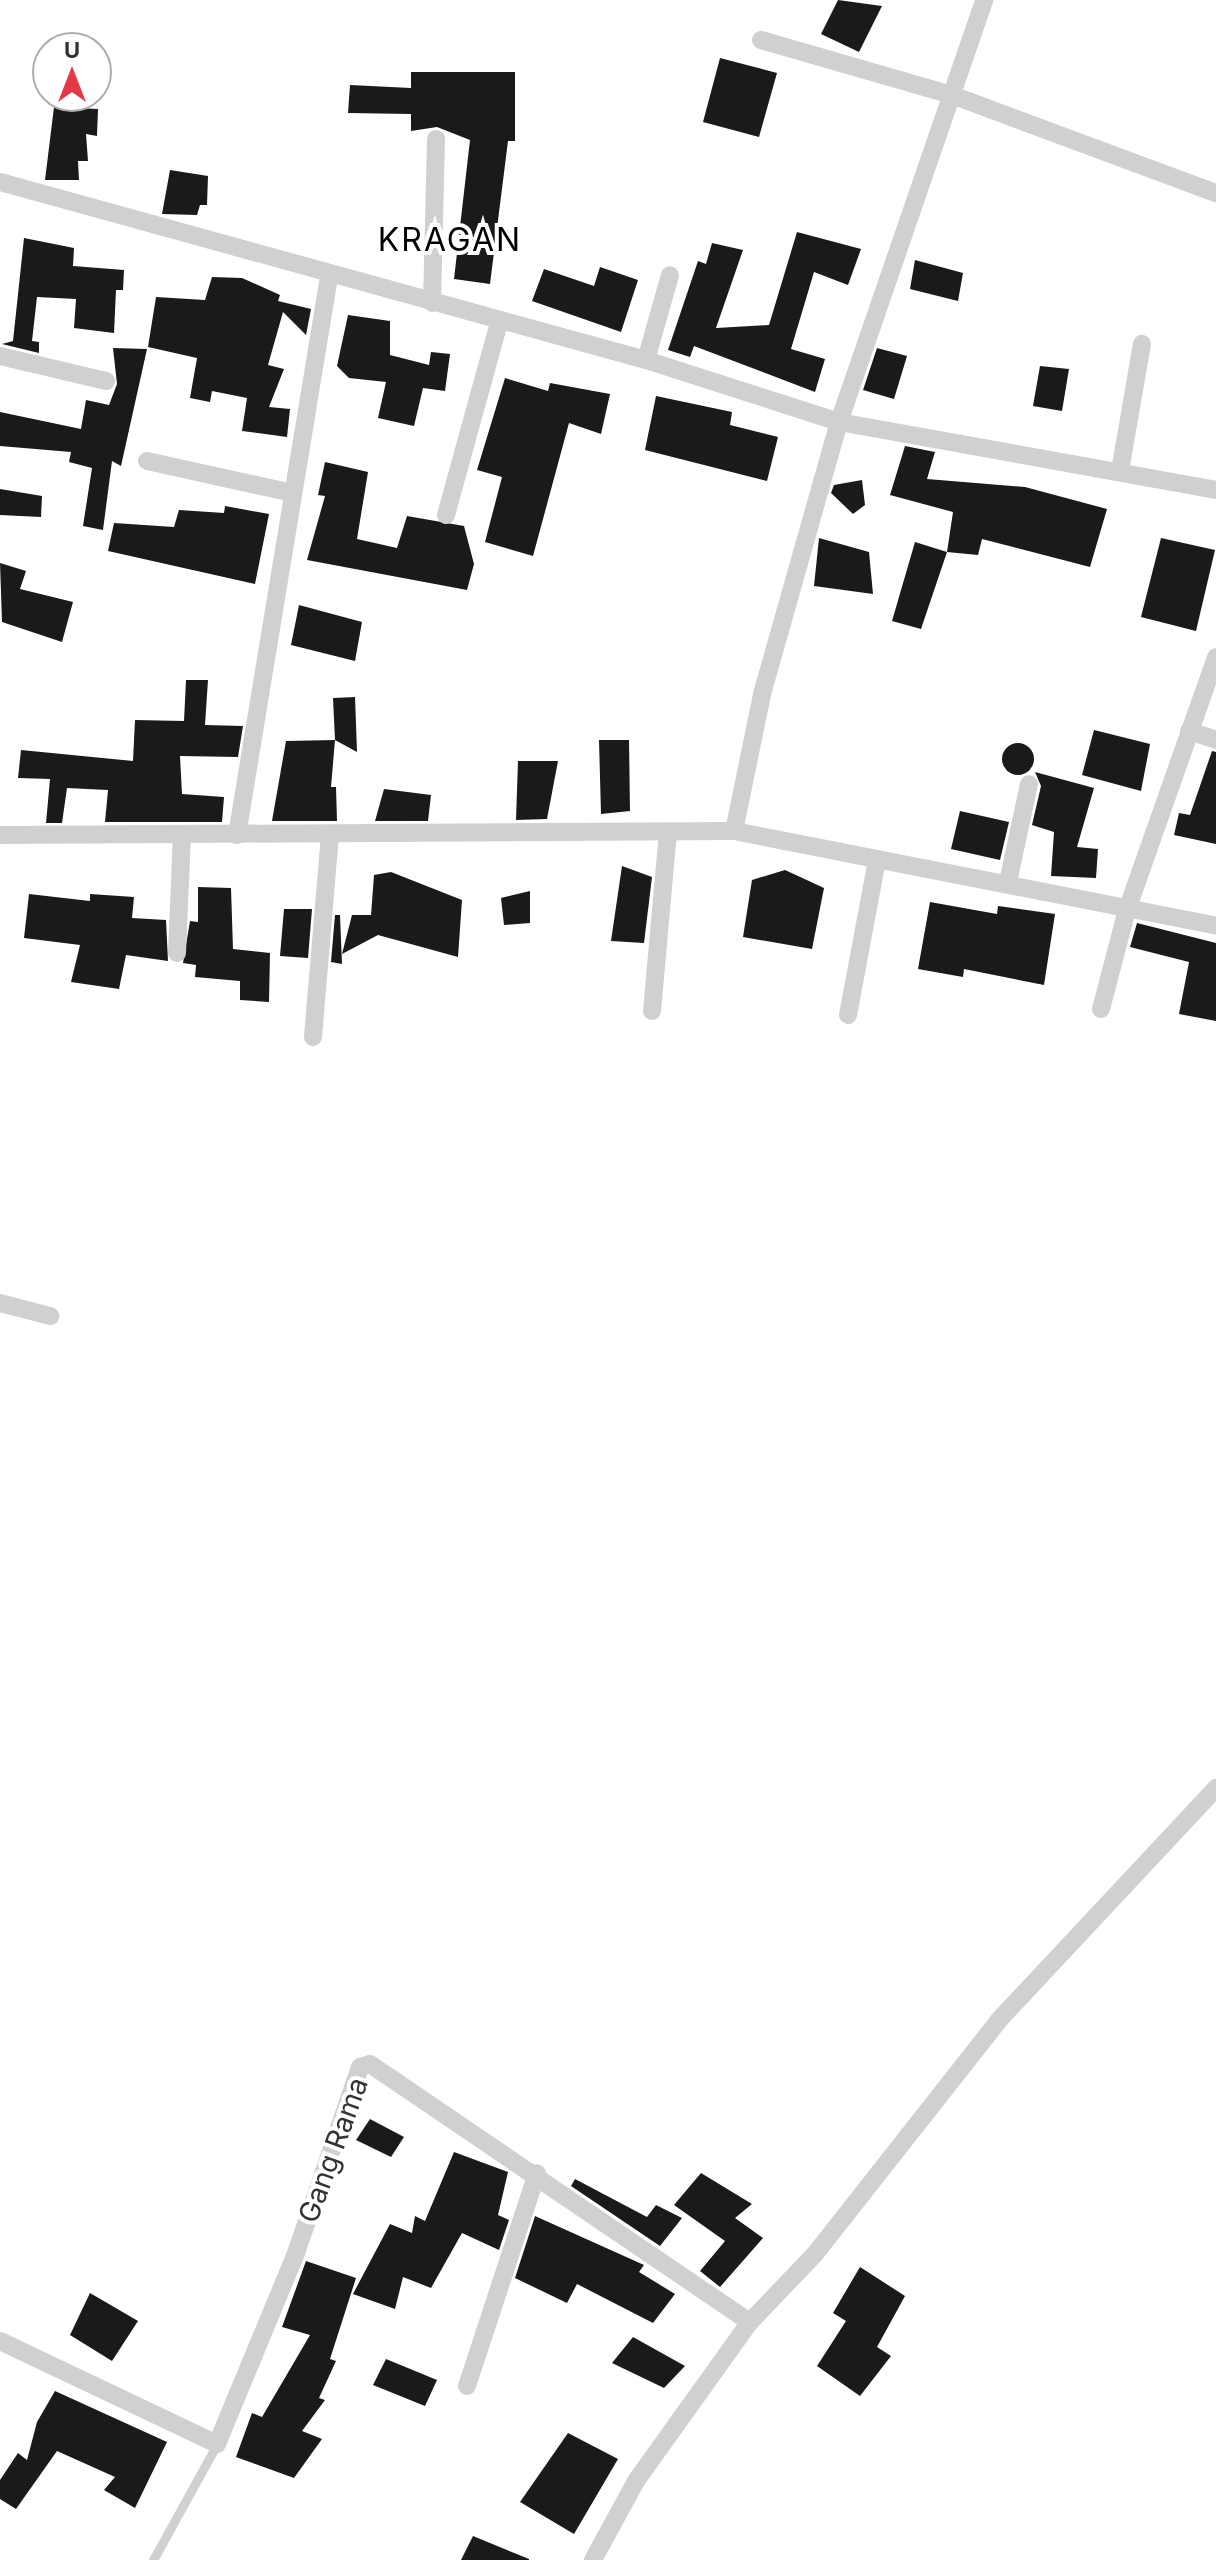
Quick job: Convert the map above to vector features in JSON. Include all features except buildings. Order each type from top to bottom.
[{"type":"street","points":[[734,831],[762,694],[839,422],[984,0]]},
{"type":"street","points":[[761,40],[952,95],[1216,193]]},
{"type":"street","points":[[432,303],[436,139]]},
{"type":"street","points":[[0,182],[329,277],[646,360],[839,422],[1216,490]]},
{"type":"street","points":[[646,360],[670,275]]},
{"type":"street","points":[[237,835],[329,277]]},
{"type":"street","points":[[446,515],[499,322]]},
{"type":"street","points":[[1120,471],[1142,344]]},
{"type":"street","points":[[0,356],[106,381]]},
{"type":"street","points":[[147,461],[292,493]]},
{"type":"street","points":[[1101,1009],[1127,910],[1216,657]]},
{"type":"street","points":[[1189,731],[1216,740]]},
{"type":"street","points":[[1008,882],[1029,784]]},
{"type":"street","points":[[0,835],[734,831],[1008,882],[1127,910],[1216,926]]},
{"type":"street","points":[[652,1011],[668,832]]},
{"type":"street","points":[[313,1037],[330,834]]},
{"type":"street","points":[[177,953],[182,835]]},
{"type":"street","points":[[848,1015],[877,860]]},
{"type":"street","points":[[0,1303],[50,1316]]},
{"type":"street","points":[[593,2560],[636,2481],[750,2322],[815,2254],[999,2020],[1216,1788]]},
{"type":"street","name":"Gang Rama","points":[[217,2444],[296,2253],[360,2067],[380,2069],[537,2173],[750,2322]]},
{"type":"street","points":[[467,2386],[537,2173]]},
{"type":"street","points":[[0,2341],[217,2444]]},
{"type":"lane","points":[[153,2560],[217,2444]]},
{"type":"district","name":"KRAGAN","points":[[450,240]]}]
